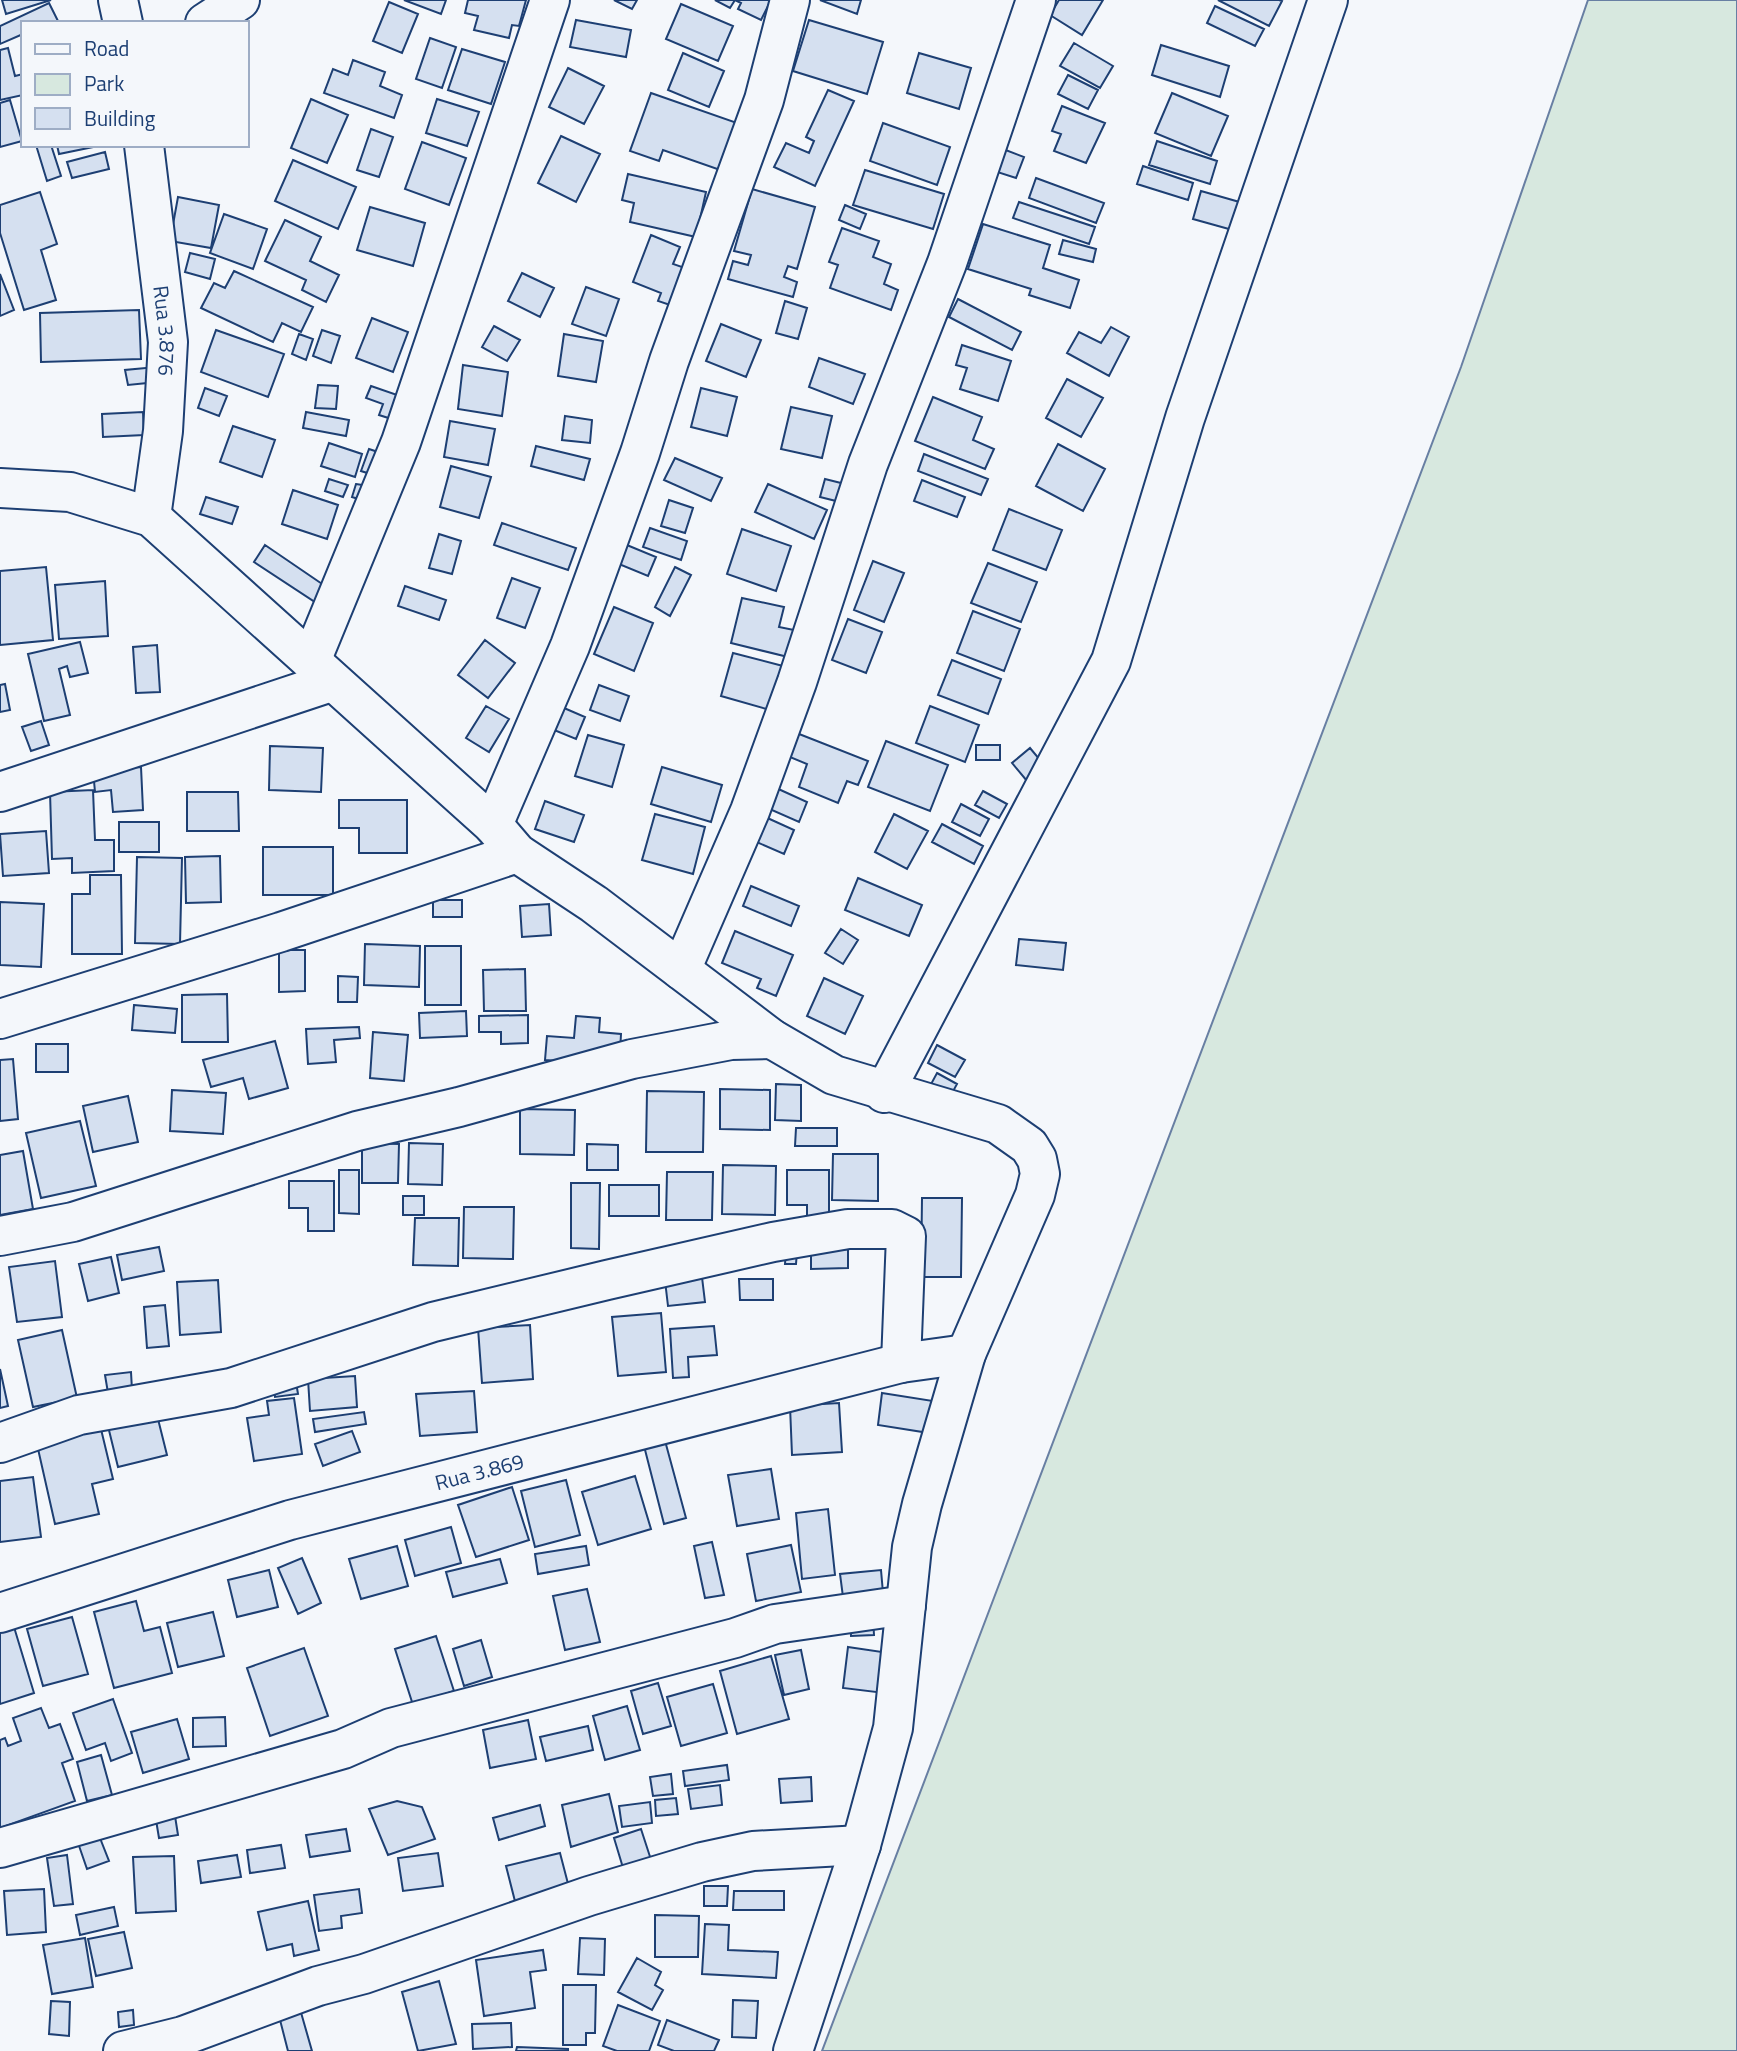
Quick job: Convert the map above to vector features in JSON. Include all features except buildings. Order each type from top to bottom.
[{"type":"street","points":[[118,0],[123,21]]},
{"type":"street","points":[[208,21],[240,0]]},
{"type":"street","points":[[321,671],[550,0]]},
{"type":"street","points":[[505,839],[570,646],[640,453],[669,361],[764,100],[790,0]]},
{"type":"street","points":[[681,970],[750,811],[797,682],[868,464],[947,263],[1036,0]]},
{"type":"street","points":[[884,1093],[1111,661],[1185,418],[1328,0]]},
{"type":"street","name":"Rua 3.876","points":[[144,147],[168,342],[163,431],[151,517]]},
{"type":"street","points":[[0,488],[70,492],[151,517],[505,839],[772,1039],[834,1075],[884,1093],[998,1124],[1029,1146],[1037,1159],[1041,1174],[1035,1195],[966,1354],[922,1504],[912,1547],[892,1728],[862,1845],[793,2051]]},
{"type":"street","points":[[0,792],[321,671]]},
{"type":"street","points":[[0,1019],[505,839]]},
{"type":"street","points":[[0,1236],[73,1223],[358,1131],[459,1107],[632,1059],[718,1042],[772,1039]]},
{"type":"street","points":[[0,1443],[79,1415],[231,1388],[433,1322],[760,1245],[848,1229],[892,1229],[906,1236],[901,1363]]},
{"type":"street","name":"Rua 3.869","points":[[0,1613],[290,1520],[901,1363],[966,1354]]},
{"type":"street","points":[[0,1848],[343,1749],[391,1728],[735,1638],[775,1624],[906,1605]]},
{"type":"street","points":[[123,2051],[183,2036],[318,1986],[364,1974],[578,1900],[702,1862],[753,1851],[862,1845]]},
{"type":"green space","points":[[1588,0],[1737,0],[1737,2051],[822,2051],[1461,367]]}]
